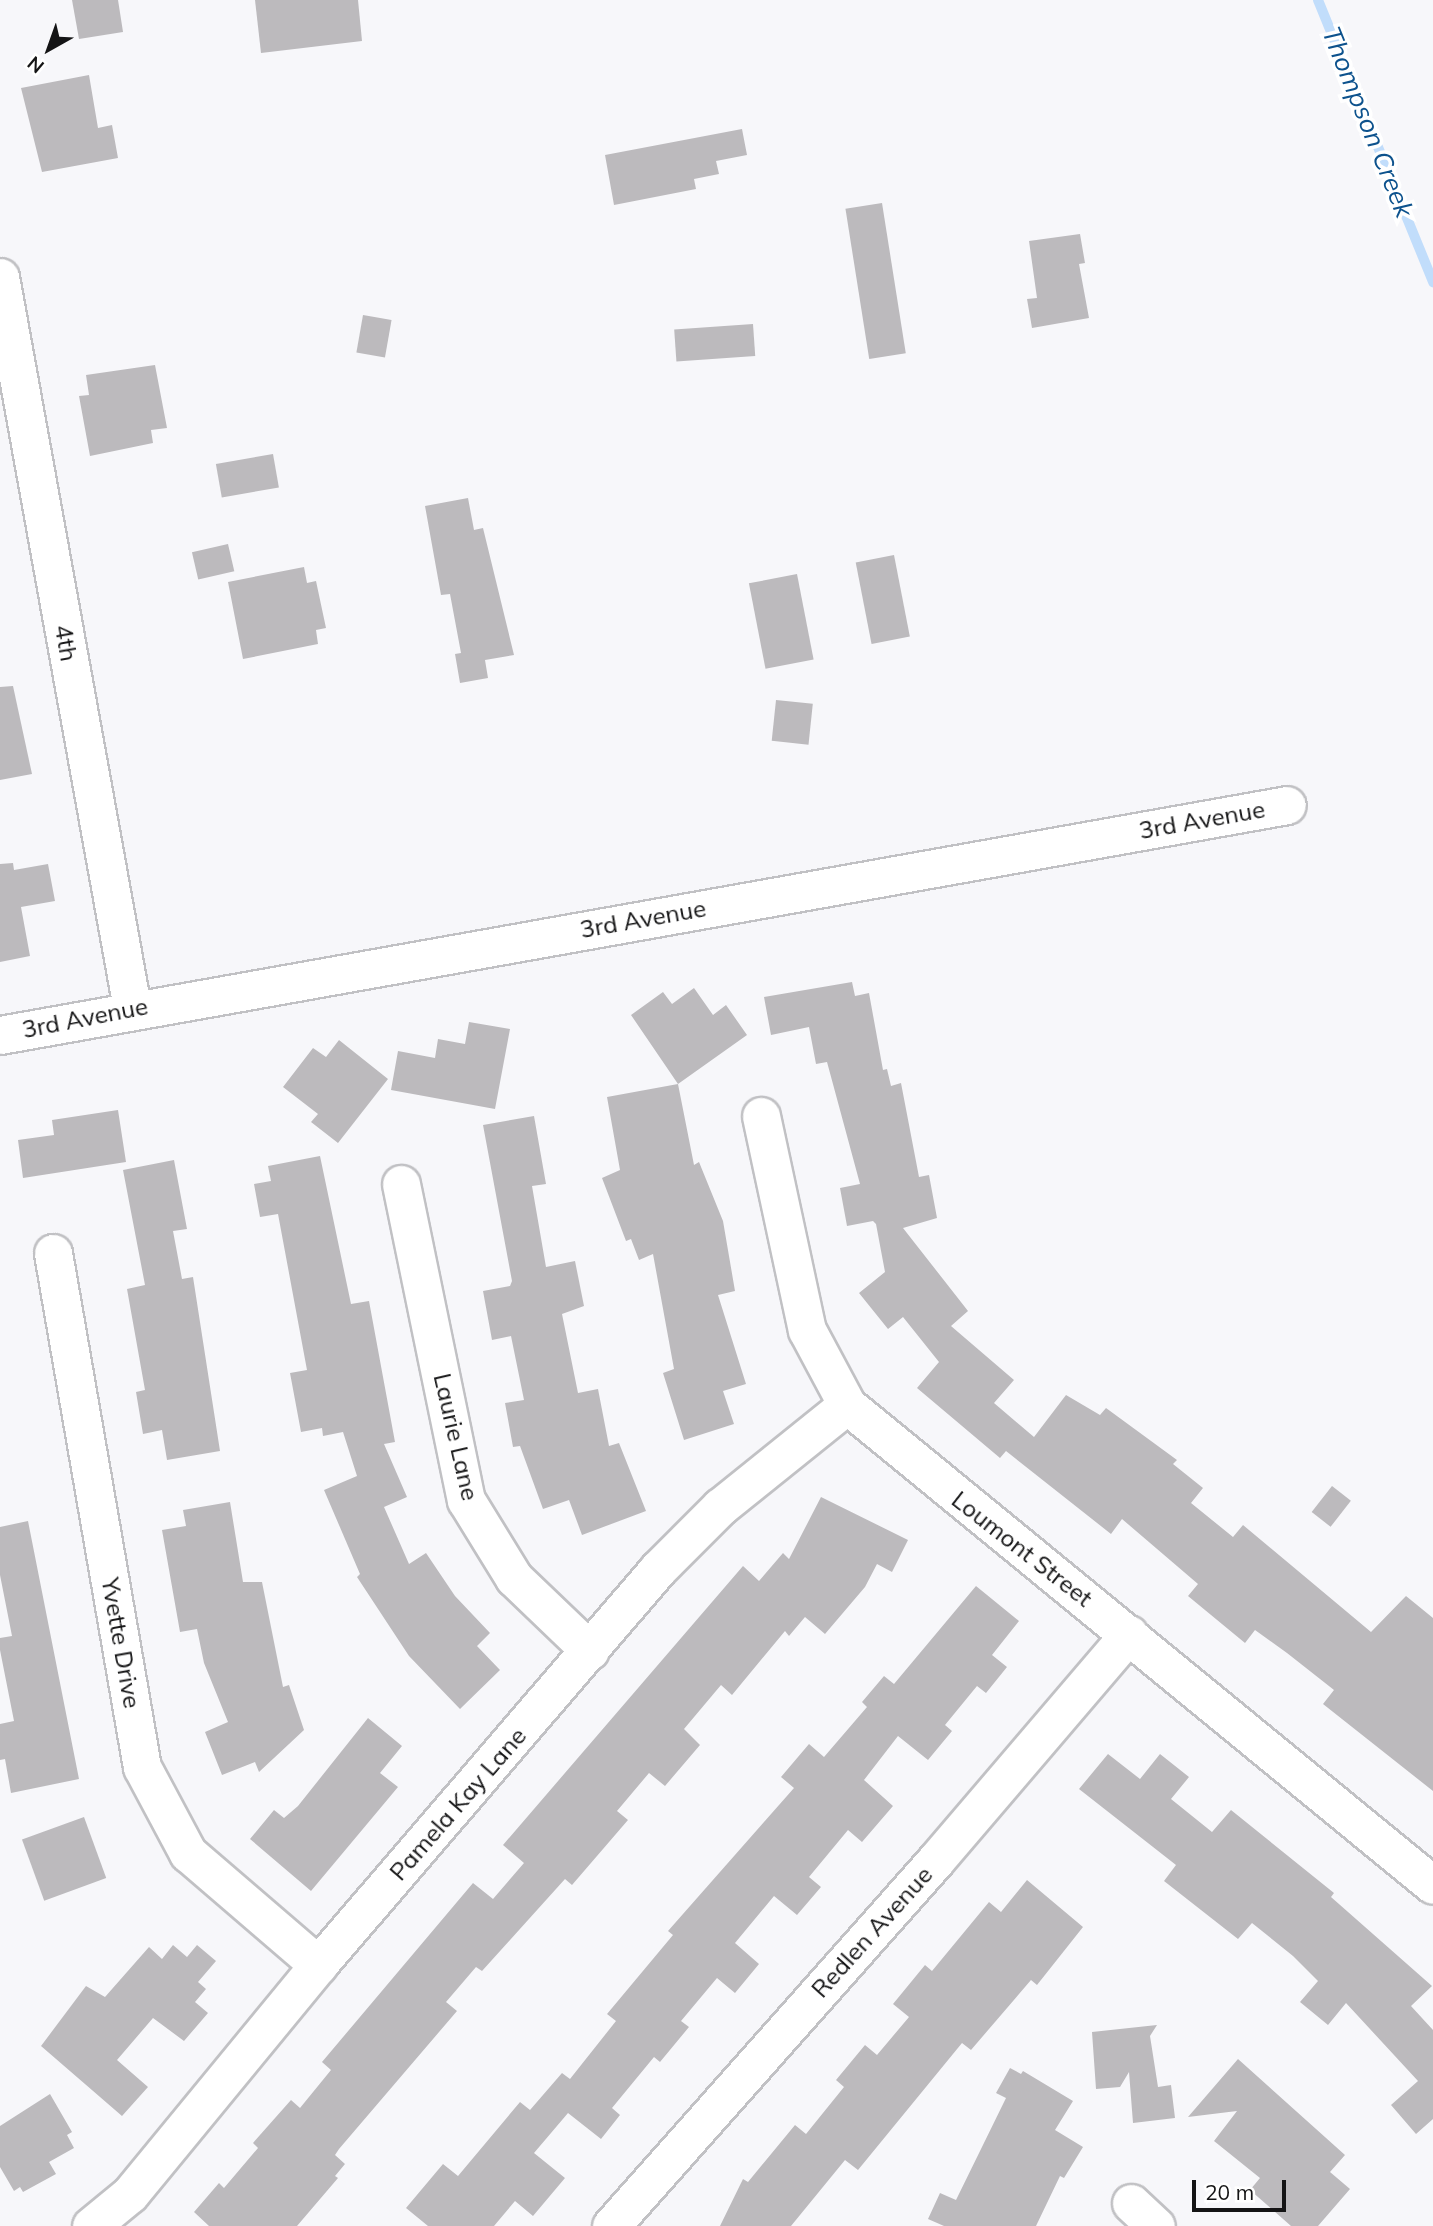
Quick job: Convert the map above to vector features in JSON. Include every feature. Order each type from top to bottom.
[{"type":"street","name":"4th","points":[[0,277],[132,1009]]},
{"type":"street","name":"3rd Avenue","points":[[0,1035],[132,1009],[1287,805]]},
{"type":"street","name":"Loumont Street","points":[[761,1116],[807,1331],[848,1405],[968,1508],[1129,1634],[1433,1885]]},
{"type":"street","name":"Laurie Lane","points":[[401,1184],[466,1500],[514,1578],[590,1651]]},
{"type":"street","name":"Yvette Drive","points":[[53,1253],[142,1767],[188,1853],[318,1965]]},
{"type":"street","name":"Pamela Kay Lane","points":[[91,2226],[130,2194],[318,1965],[659,1569],[720,1507],[848,1405]]},
{"type":"street","name":"Redlen Avenue","points":[[611,2226],[936,1860],[1129,1634]]},
{"type":"building","points":[[72,0],[118,0],[123,32],[79,39]]},
{"type":"building","points":[[255,0],[358,0],[362,41],[261,53]]},
{"type":"building","points":[[89,75],[98,128],[112,125],[118,158],[42,172],[21,88]]},
{"type":"building","points":[[742,129],[747,155],[716,161],[719,174],[694,179],[696,189],[614,205],[605,155]]},
{"type":"building","points":[[882,203],[906,353],[869,359],[845,209]]},
{"type":"building","points":[[1080,234],[1085,263],[1079,264],[1089,318],[1032,328],[1027,299],[1037,298],[1029,241]]},
{"type":"building","points":[[363,315],[392,320],[385,357],[356,352]]},
{"type":"building","points":[[753,324],[755,356],[676,361],[674,330]]},
{"type":"building","points":[[155,365],[167,428],[151,430],[153,443],[90,456],[79,396],[89,395],[86,375]]},
{"type":"building","points":[[273,454],[279,487],[222,498],[216,464]]},
{"type":"building","points":[[468,498],[474,530],[483,528],[514,655],[485,660],[488,678],[460,683],[455,654],[461,653],[450,594],[441,595],[425,506]]},
{"type":"building","points":[[228,544],[234,571],[198,580],[192,552]]},
{"type":"building","points":[[894,555],[910,636],[872,644],[856,562]]},
{"type":"building","points":[[304,567],[307,583],[316,581],[326,628],[316,630],[318,644],[243,659],[228,582]]},
{"type":"building","points":[[797,574],[814,659],[766,669],[749,583]]},
{"type":"building","points":[[13,686],[32,774],[0,780],[0,687]]},
{"type":"building","points":[[776,700],[813,704],[809,745],[772,741]]},
{"type":"building","points":[[13,863],[14,870],[48,864],[55,901],[21,907],[30,956],[0,962],[0,864]]},
{"type":"building","points":[[852,982],[855,996],[869,993],[883,1070],[887,1069],[891,1086],[901,1083],[919,1177],[929,1175],[937,1218],[903,1228],[968,1311],[951,1326],[1014,1380],[994,1403],[1034,1437],[1066,1395],[1100,1415],[1106,1408],[1177,1460],[1173,1464],[1203,1488],[1191,1503],[1233,1537],[1243,1525],[1371,1632],[1406,1596],[1433,1618],[1433,1791],[1323,1704],[1334,1690],[1255,1630],[1245,1643],[1188,1596],[1198,1584],[1122,1519],[1111,1534],[1006,1451],[1000,1458],[917,1388],[939,1362],[903,1317],[888,1329],[859,1293],[885,1272],[876,1224],[873,1221],[847,1226],[840,1188],[860,1184],[827,1062],[816,1064],[809,1027],[771,1035],[764,997]]},
{"type":"building","points":[[694,988],[713,1015],[726,1005],[747,1035],[678,1084],[631,1015],[663,992],[672,1004]]},
{"type":"building","points":[[469,1022],[510,1029],[495,1109],[391,1090],[398,1051],[435,1058],[438,1039],[465,1044]]},
{"type":"building","points":[[339,1040],[388,1079],[338,1143],[311,1122],[318,1114],[283,1087],[313,1048],[326,1057]]},
{"type":"building","points":[[678,1084],[694,1165],[699,1162],[723,1221],[735,1291],[718,1295],[746,1384],[723,1391],[734,1424],[684,1440],[663,1373],[674,1369],[653,1254],[639,1260],[631,1239],[626,1241],[602,1178],[620,1170],[607,1097]]},
{"type":"building","points":[[118,1110],[126,1162],[23,1178],[18,1140],[54,1135],[52,1120]]},
{"type":"building","points":[[534,1116],[546,1184],[532,1186],[546,1267],[575,1261],[584,1306],[562,1314],[578,1393],[598,1389],[609,1446],[619,1443],[646,1511],[582,1535],[569,1500],[543,1509],[520,1446],[513,1447],[505,1403],[524,1400],[511,1336],[492,1340],[483,1291],[510,1286],[512,1281],[483,1125]]},
{"type":"building","points":[[320,1156],[351,1304],[369,1301],[395,1442],[384,1444],[407,1497],[384,1507],[409,1564],[426,1553],[455,1596],[490,1633],[477,1646],[500,1670],[460,1709],[409,1656],[357,1577],[360,1574],[324,1490],[357,1476],[343,1432],[323,1436],[322,1428],[301,1432],[290,1373],[307,1370],[278,1214],[260,1217],[254,1184],[271,1181],[268,1166]]},
{"type":"building","points":[[174,1160],[187,1229],[173,1231],[182,1279],[193,1277],[220,1451],[167,1460],[162,1430],[143,1434],[136,1392],[145,1390],[127,1289],[145,1285],[123,1170]]},
{"type":"building","points":[[1332,1486],[1351,1501],[1331,1527],[1312,1512]]},
{"type":"building","points":[[821,1497],[908,1540],[892,1572],[877,1564],[865,1587],[825,1634],[805,1617],[789,1636],[785,1631],[732,1695],[721,1685],[684,1729],[700,1745],[665,1786],[649,1773],[617,1811],[628,1820],[572,1885],[565,1879],[482,1971],[476,1967],[446,2002],[457,2011],[339,2149],[335,2155],[345,2164],[335,2176],[338,2178],[297,2226],[209,2226],[194,2212],[219,2183],[224,2188],[258,2148],[253,2143],[291,2100],[300,2108],[331,2070],[322,2062],[473,1883],[493,1899],[524,1863],[503,1845],[743,1566],[759,1581],[783,1553],[789,1559]]},
{"type":"building","points":[[230,1502],[243,1582],[262,1582],[283,1687],[289,1685],[304,1730],[259,1772],[255,1762],[222,1775],[205,1732],[228,1722],[204,1663],[197,1629],[180,1632],[162,1530],[186,1526],[183,1510]]},
{"type":"building","points":[[28,1521],[79,1779],[11,1793],[5,1759],[0,1760],[0,1724],[14,1721],[0,1650],[0,1638],[12,1636],[0,1575],[0,1527]]},
{"type":"building","points":[[976,1586],[1019,1621],[992,1655],[1007,1667],[986,1693],[977,1686],[945,1725],[952,1731],[928,1760],[898,1736],[864,1780],[893,1806],[862,1842],[848,1830],[809,1877],[821,1887],[797,1915],[774,1896],[735,1943],[759,1964],[735,1993],[717,1978],[681,2021],[689,2027],[660,2062],[654,2057],[612,2108],[620,2115],[601,2139],[568,2113],[534,2153],[565,2178],[533,2216],[515,2201],[494,2226],[428,2226],[406,2208],[443,2164],[458,2176],[520,2102],[530,2110],[562,2073],[570,2079],[616,2021],[607,2014],[673,1935],[668,1931],[794,1788],[781,1777],[809,1744],[824,1757],[867,1707],[862,1702],[884,1676],[894,1684]]},
{"type":"building","points":[[368,1718],[402,1746],[380,1773],[398,1787],[311,1891],[250,1839],[274,1810],[284,1818],[298,1806]]},
{"type":"building","points":[[1108,1754],[1140,1779],[1160,1754],[1189,1777],[1171,1799],[1212,1832],[1231,1810],[1334,1893],[1331,1897],[1432,1986],[1411,2006],[1433,2030],[1433,2119],[1416,2134],[1391,2105],[1418,2081],[1346,2003],[1328,2025],[1300,2002],[1318,1981],[1293,1956],[1252,1923],[1238,1939],[1164,1881],[1176,1865],[1079,1789]]},
{"type":"building","points":[[84,1817],[106,1878],[44,1901],[22,1840]]},
{"type":"building","points":[[1027,1880],[1083,1927],[1037,1985],[1031,1980],[971,2050],[962,2043],[858,2170],[845,2160],[791,2226],[720,2226],[743,2179],[748,2182],[795,2125],[806,2134],[844,2087],[836,2080],[865,2045],[877,2055],[909,2017],[893,2004],[925,1965],[932,1971],[989,1902],[1001,1912]]},
{"type":"building","points":[[173,1945],[187,1957],[197,1945],[216,1961],[198,1982],[206,1989],[195,2002],[208,2013],[184,2041],[153,2018],[117,2060],[148,2087],[122,2116],[41,2046],[86,1986],[105,1997],[149,1947],[162,1959]]},
{"type":"building","points":[[1157,2025],[1150,2036],[1158,2087],[1171,2085],[1175,2118],[1133,2123],[1129,2072],[1120,2087],[1096,2089],[1092,2032]]},
{"type":"building","points":[[1238,2059],[1345,2155],[1330,2172],[1350,2189],[1318,2226],[1291,2226],[1250,2190],[1260,2178],[1214,2141],[1237,2111],[1188,2117]]},
{"type":"building","points":[[1010,2068],[1021,2074],[1023,2071],[1073,2101],[1055,2130],[1083,2147],[1064,2178],[1060,2176],[1036,2226],[944,2226],[928,2219],[940,2193],[956,2200],[1006,2098],[996,2093]]},
{"type":"building","points":[[50,2094],[72,2132],[67,2135],[74,2148],[49,2162],[56,2174],[23,2192],[20,2187],[14,2191],[0,2167],[0,2126]]},
{"type":"waterway","name":"Thompson Creek","points":[[1318,0],[1433,282]]}]
